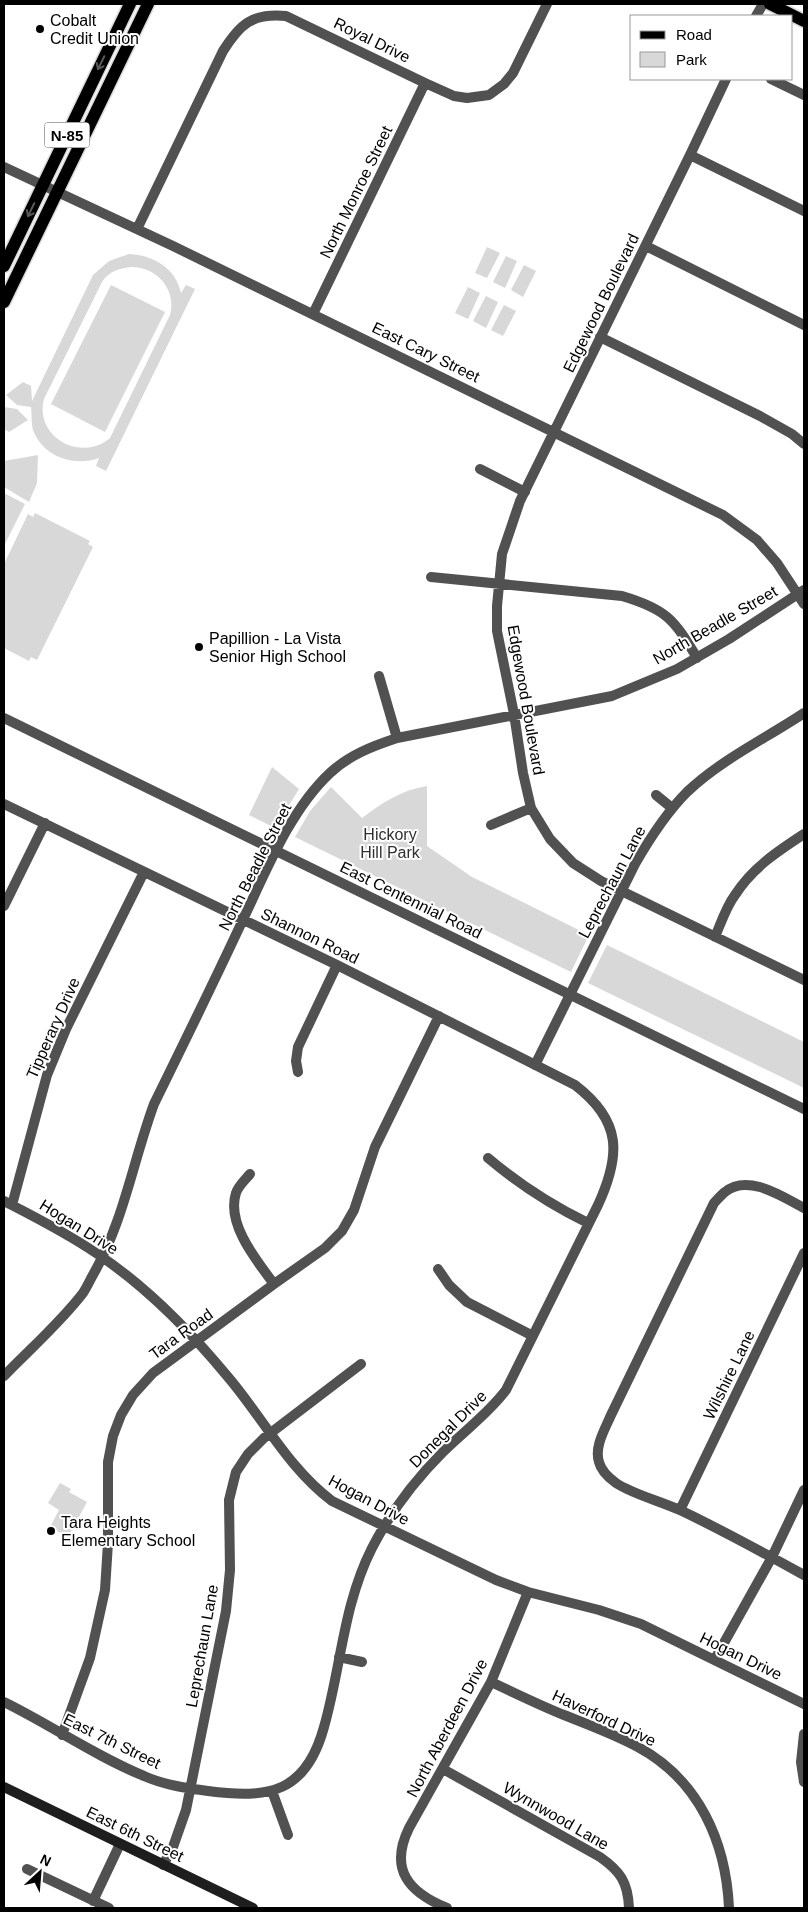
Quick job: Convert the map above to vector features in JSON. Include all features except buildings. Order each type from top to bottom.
[{"type":"main road","name":"N-85","points":[[4,266],[130,4]]},
{"type":"main road","name":"N-85","points":[[4,302],[148,4]]},
{"type":"main road","points":[[770,4],[792,15]]},
{"type":"main road","name":"East 6th Street","points":[[4,1786],[253,1908]]},
{"type":"street","name":"Royal Drive","points":[[137,229],[223,51],[233,35],[247,22],[259,16],[286,16],[424,83],[454,96],[466,98],[489,95],[498,89],[513,73],[546,4]]},
{"type":"street","points":[[757,15],[763,4]]},
{"type":"street","name":"Edgewood Boulevard","points":[[726,80],[525,492],[502,554],[498,584],[497,631],[531,808],[550,839],[573,863],[622,891],[804,980]]},
{"type":"street","points":[[773,80],[804,95]]},
{"type":"street","name":"North Monroe Street","points":[[313,314],[424,83]]},
{"type":"street","points":[[690,155],[804,211]]},
{"type":"street","name":"East Cary Street","points":[[4,167],[313,314],[723,515],[757,540],[801,592],[804,604]]},
{"type":"street","points":[[646,246],[804,324]]},
{"type":"street","points":[[600,337],[760,416],[792,434],[804,444]]},
{"type":"street","points":[[480,469],[525,492]]},
{"type":"street","points":[[431,577],[622,596],[642,602],[666,614],[681,632],[697,658]]},
{"type":"street","name":"North Beadle Street","points":[[4,1376],[55,1324],[83,1292],[103,1258],[123,1210],[144,1132],[154,1104],[277,852],[309,796],[329,773],[372,746],[397,738],[612,696],[677,669],[697,658],[801,592]]},
{"type":"street","points":[[379,676],[397,738]]},
{"type":"street","name":"Leprechaun Lane","points":[[536,1065],[622,891],[653,834],[672,808],[706,775],[740,751],[804,713]]},
{"type":"street","name":"East Centennial Road","points":[[4,718],[804,1109]]},
{"type":"street","points":[[656,795],[672,808]]},
{"type":"street","name":"Shannon Road","points":[[4,804],[337,965],[575,1085]]},
{"type":"street","points":[[492,825],[531,808]]},
{"type":"street","points":[[4,906],[45,823]]},
{"type":"street","points":[[715,937],[734,895],[750,875],[770,856],[804,834]]},
{"type":"street","name":"Tipperary Drive","points":[[8,1203],[47,1075],[66,1029],[144,872]]},
{"type":"street","points":[[298,1072],[296,1061],[298,1047],[337,965]]},
{"type":"street","name":"Tara Road","points":[[62,1735],[90,1658],[105,1590],[108,1543],[108,1462],[116,1427],[133,1395],[147,1378],[325,1248],[342,1231],[354,1210],[374,1147],[439,1016]]},
{"type":"street","name":"Donegal Drive","points":[[272,1791],[288,1784],[301,1774],[316,1750],[324,1728],[346,1620],[359,1578],[371,1549],[396,1507],[425,1471],[444,1451],[495,1405],[506,1390],[608,1183],[614,1161],[614,1144],[610,1129],[601,1111],[589,1096],[575,1085]]},
{"type":"street","points":[[488,1158],[516,1182],[554,1206],[588,1223]]},
{"type":"street","points":[[250,1174],[236,1194],[237,1222],[248,1248],[274,1284]]},
{"type":"street","points":[[804,1208],[755,1186],[741,1184],[726,1190],[714,1203],[602,1436],[597,1451],[601,1467],[607,1476],[617,1483],[680,1510],[804,1575]]},
{"type":"street","name":"Hogan Drive","points":[[8,1203],[44,1221],[103,1258],[150,1296],[196,1341],[230,1378],[297,1470],[316,1489],[332,1501],[469,1568],[528,1592],[600,1610],[641,1624],[804,1704]]},
{"type":"street","name":"Wilshire Lane","points":[[680,1510],[804,1253]]},
{"type":"street","points":[[438,1269],[449,1285],[467,1302],[533,1336]]},
{"type":"street","name":"Leprechaun Lane","points":[[164,1865],[179,1833],[191,1788],[226,1610],[230,1570],[230,1493],[236,1472],[252,1449],[361,1364]]},
{"type":"street","points":[[715,1659],[772,1557],[804,1490]]},
{"type":"street","name":"North Aberdeen Drive","points":[[446,1908],[426,1898],[407,1880],[400,1854],[404,1840],[491,1682],[528,1592]]},
{"type":"street","points":[[339,1657],[362,1662]]},
{"type":"street","name":"Haverford Drive","points":[[491,1682],[639,1747],[666,1766],[698,1803],[718,1842],[726,1868],[729,1908]]},
{"type":"street","name":"East 7th Street","points":[[4,1702],[27,1713],[62,1735],[143,1776],[191,1788],[243,1794],[272,1791]]},
{"type":"street","points":[[804,1734],[801,1762],[804,1782]]},
{"type":"street","name":"Wynnwood Lane","points":[[443,1770],[576,1843],[614,1867],[625,1883],[630,1908]]},
{"type":"street","points":[[272,1791],[288,1835]]},
{"type":"street","points":[[93,1901],[120,1844]]},
{"type":"street","points":[[28,1869],[109,1908]]},
{"type":"green space","points":[[487,247],[500,253],[487,278],[475,273]]},
{"type":"green space","points":[[129,254],[147,257],[162,264],[169,270],[174,276],[181,293],[186,285],[195,289],[106,471],[96,466],[99,458],[80,461],[60,458],[44,447],[33,430],[31,407],[17,405],[6,395],[23,382],[31,386],[32,401],[93,275],[109,261]],"holes":[[[141,268],[157,276],[168,289],[171,297],[170,315],[110,438],[98,445],[86,448],[74,447],[62,442],[53,435],[46,425],[43,413],[44,399],[102,282],[108,275],[119,269]]]},
{"type":"green space","points":[[506,256],[517,261],[505,288],[493,282]]},
{"type":"green space","points":[[524,265],[536,271],[523,297],[511,290]]},
{"type":"green space","points":[[111,285],[165,312],[105,432],[51,404]]},
{"type":"green space","points":[[468,287],[480,293],[468,319],[455,313]]},
{"type":"green space","points":[[486,296],[498,302],[486,328],[473,321]]},
{"type":"green space","points":[[504,305],[516,311],[503,336],[491,330]]},
{"type":"green space","points":[[4,407],[17,409],[28,420],[9,432],[4,429]]},
{"type":"green space","points":[[38,455],[37,483],[29,502],[4,487],[4,461]]},
{"type":"green space","points":[[4,493],[25,504],[4,546]]},
{"type":"green space","points":[[35,513],[90,541],[88,544],[93,547],[37,660],[31,657],[29,661],[4,648],[4,564],[28,514],[33,517]]},
{"type":"green space","points":[[272,767],[299,789],[275,828],[249,815]]},
{"type":"green space","name":"Hickory Hill Park","points":[[427,786],[427,846],[472,877],[589,935],[571,972],[295,837],[310,811],[331,787],[362,818],[392,798]]},
{"type":"green space","points":[[607,945],[804,1042],[804,1088],[588,983]]},
{"type":"green space","points":[[60,1483],[71,1489],[69,1492],[87,1502],[68,1537],[50,1527],[59,1510],[48,1503]]},
{"type":"place","name":"Cobalt Credit Union","points":[[40,29]]},
{"type":"place","name":"Papillion - La Vista Senior High School","points":[[199,647]]},
{"type":"place","name":"Tara Heights Elementary School","points":[[51,1531]]}]
